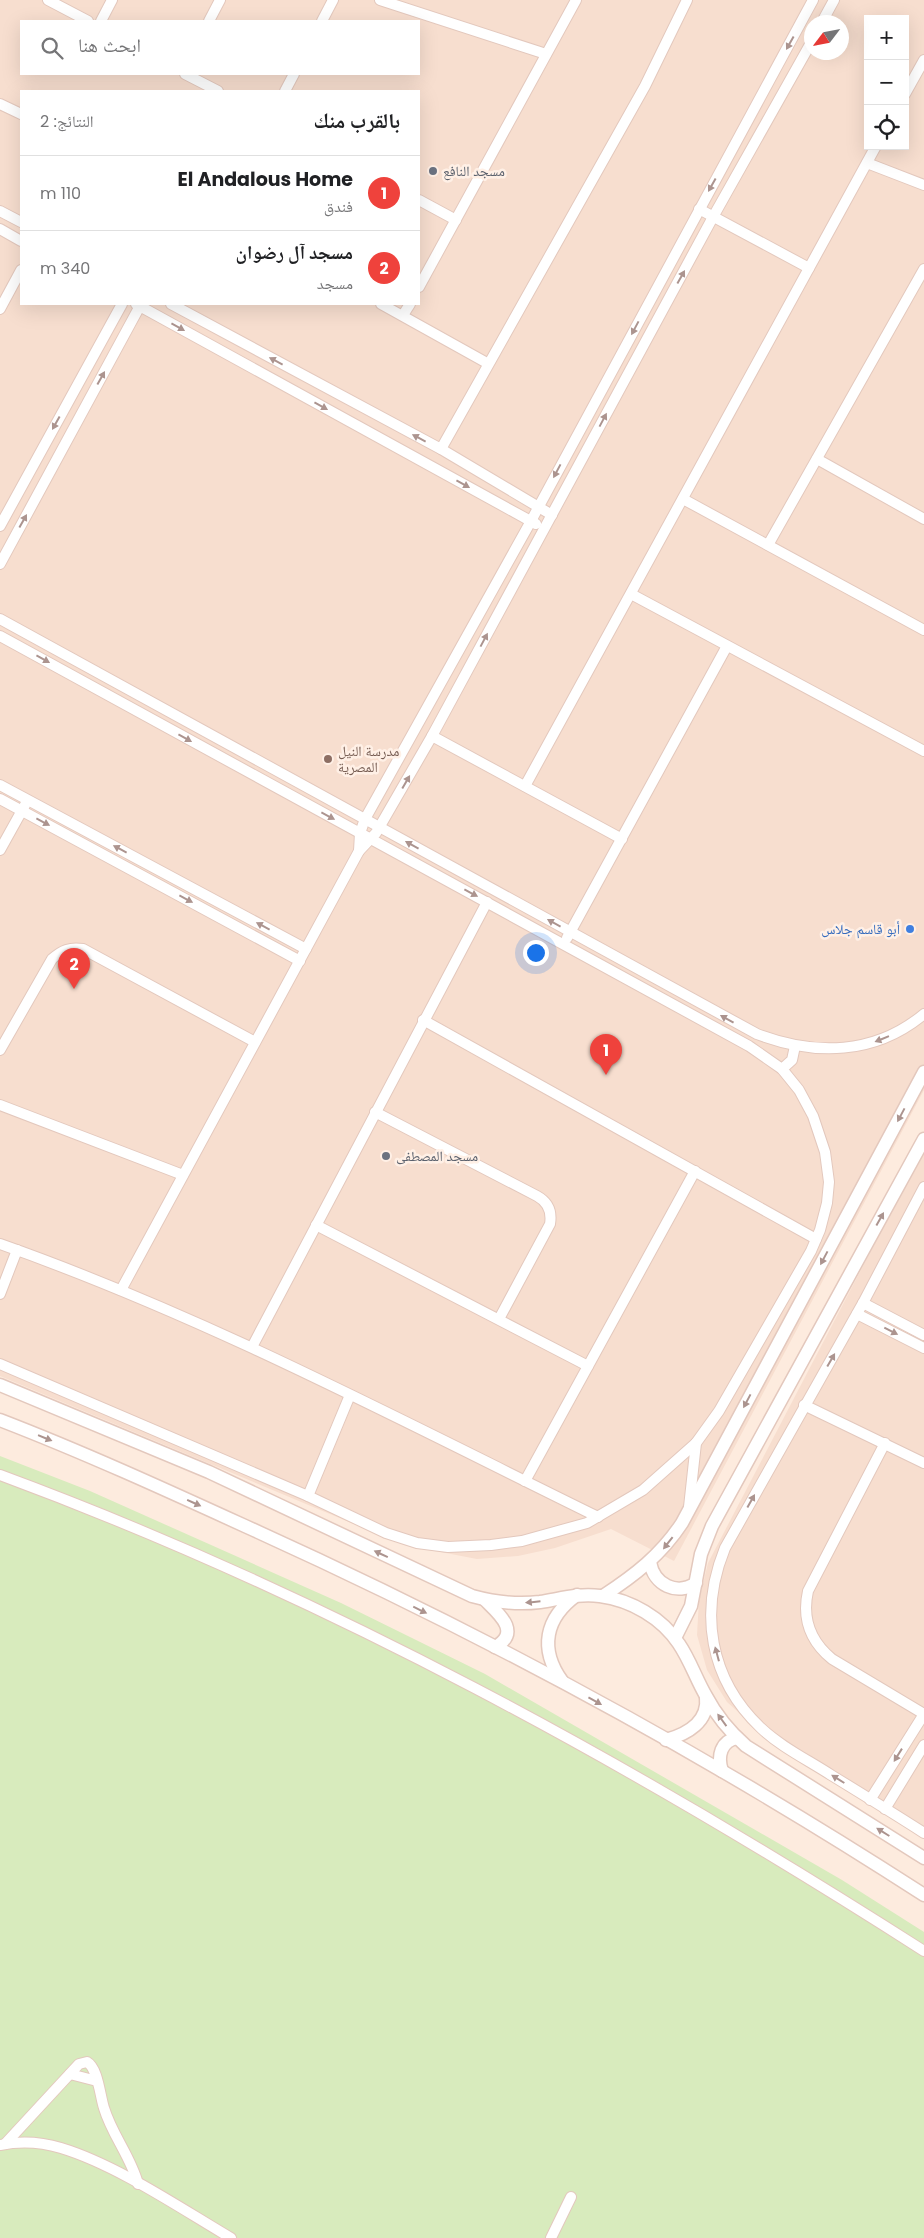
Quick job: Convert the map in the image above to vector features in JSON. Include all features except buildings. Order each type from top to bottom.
[{"type":"street","points":[[48,0],[86,20]]},
{"type":"street","points":[[102,20],[112,0]]},
{"type":"street","points":[[210,20],[220,0]]},
{"type":"street","points":[[323,20],[333,0]]},
{"type":"street","points":[[380,0],[546,54]]},
{"type":"street","points":[[420,285],[576,0]]},
{"type":"street","points":[[441,449],[487,363],[640,94],[687,0]]},
{"type":"street","points":[[359,851],[360,833],[365,819],[531,521],[813,0]]},
{"type":"street","points":[[826,15],[834,0]]},
{"type":"street","points":[[120,1290],[359,851],[372,839],[380,827],[432,736],[713,217],[804,55]]},
{"type":"street","points":[[909,86],[924,60]]},
{"type":"street","points":[[187,75],[216,90]]},
{"type":"street","points":[[286,90],[293,75]]},
{"type":"street","points":[[913,79],[924,84]]},
{"type":"street","points":[[0,104],[20,114]]},
{"type":"street","points":[[525,786],[874,150]]},
{"type":"street","points":[[867,163],[924,186]]},
{"type":"street","points":[[420,201],[456,220]]},
{"type":"street","points":[[699,209],[810,268]]},
{"type":"street","points":[[0,210],[20,221]]},
{"type":"street","points":[[0,229],[20,240]]},
{"type":"street","points":[[768,545],[924,269]]},
{"type":"street","points":[[0,309],[20,272]]},
{"type":"street","points":[[0,526],[121,305]]},
{"type":"street","points":[[0,564],[139,305],[544,528]]},
{"type":"street","points":[[173,305],[441,449],[552,515]]},
{"type":"street","points":[[383,305],[487,363]]},
{"type":"street","points":[[403,316],[409,305]]},
{"type":"street","points":[[817,459],[924,519]]},
{"type":"street","points":[[683,499],[924,630]]},
{"type":"street","points":[[631,594],[924,752]]},
{"type":"street","points":[[0,619],[744,1028],[772,1040],[795,1046],[834,1050],[860,1046],[898,1032],[924,1014]]},
{"type":"street","points":[[0,636],[564,943],[749,1046],[782,1069],[799,1090],[819,1130],[825,1152],[828,1182],[827,1203],[816,1240],[719,1411],[696,1443],[643,1490],[598,1517],[587,1523],[522,1541],[448,1547],[417,1543],[386,1533],[308,1496],[0,1364]]},
{"type":"street","points":[[564,943],[727,646]]},
{"type":"street","points":[[432,736],[622,839]]},
{"type":"street","points":[[0,785],[306,949]]},
{"type":"street","points":[[0,799],[300,960]]},
{"type":"street","points":[[0,850],[28,800]]},
{"type":"street","points":[[252,1347],[487,902]]},
{"type":"street","points":[[0,1050],[52,959],[66,950],[74,948],[83,949],[255,1042]]},
{"type":"street","points":[[423,1020],[816,1240]]},
{"type":"street","points":[[782,1069],[792,1060],[795,1046]]},
{"type":"street","points":[[603,1596],[650,1562],[675,1533],[924,1072]]},
{"type":"street","points":[[0,1105],[183,1175]]},
{"type":"street","points":[[375,1112],[537,1196],[548,1206],[551,1218],[550,1224],[499,1319]]},
{"type":"street","points":[[675,1638],[691,1606],[701,1554],[712,1526],[924,1138]]},
{"type":"street","points":[[525,1481],[695,1171]]},
{"type":"street","points":[[924,1187],[857,1314],[725,1548],[712,1591],[712,1637],[726,1681],[752,1719],[774,1739],[924,1833]]},
{"type":"street","points":[[316,1225],[588,1366]]},
{"type":"street","points":[[0,1244],[120,1290],[252,1347],[598,1517]]},
{"type":"street","points":[[0,1294],[17,1250]]},
{"type":"street","points":[[863,1303],[924,1335]]},
{"type":"street","points":[[857,1314],[924,1348]]},
{"type":"street","points":[[0,1385],[208,1472],[459,1591],[484,1600],[526,1603],[577,1595],[603,1596],[627,1603],[648,1613],[675,1638],[706,1697],[724,1723],[746,1746],[924,1858]]},
{"type":"street","points":[[308,1496],[350,1395]]},
{"type":"street","points":[[804,1405],[924,1463]]},
{"type":"street","points":[[0,1420],[77,1451],[312,1556],[495,1647],[722,1771],[853,1849],[924,1896]]},
{"type":"street","points":[[688,1511],[696,1443]]},
{"type":"street","points":[[870,1800],[924,1714],[832,1659],[817,1644],[811,1634],[806,1602],[808,1591],[884,1443]]},
{"type":"street","points":[[0,1475],[84,1506],[206,1559],[348,1625],[532,1718],[700,1813],[924,1951]]},
{"type":"street","points":[[650,1562],[656,1577],[667,1586],[682,1589],[696,1583]]},
{"type":"street","points":[[564,1684],[551,1661],[547,1639],[552,1624],[560,1611],[577,1595]]},
{"type":"street","points":[[484,1600],[502,1618],[507,1628],[504,1640],[495,1647]]},
{"type":"street","points":[[666,1740],[682,1735],[699,1722],[706,1708],[706,1697]]},
{"type":"street","points":[[722,1771],[720,1760],[722,1747],[728,1741],[737,1738]]},
{"type":"street","points":[[885,1809],[924,1745]]},
{"type":"street","points":[[2,2145],[79,2064],[87,2062],[94,2068],[111,2126],[134,2171],[138,2184]]},
{"type":"street","points":[[70,2074],[97,2082]]},
{"type":"street","points":[[2,2145],[24,2142],[60,2148],[138,2184],[231,2238]]},
{"type":"street","points":[[551,2238],[571,2197]]},
{"type":"shaded area","points":[[0,0],[924,0],[924,1090],[674,1561],[611,1529],[555,1548],[518,1556],[477,1559],[404,1545],[0,1376]]},
{"type":"shaded area","points":[[924,1149],[924,1837],[754,1726],[727,1702],[707,1670],[697,1635],[699,1600],[708,1563]]},
{"type":"green space","points":[[0,1456],[90,1491],[341,1603],[485,1674],[842,1880],[924,1932],[924,2238],[0,2238]]},
{"type":"place","name":"مسجد النافع","points":[[433,171]]},
{"type":"place","name":"مدرسة النيل المصرية","points":[[328,759]]},
{"type":"place","name":"أبو قاسم جلاس","points":[[910,929]]},
{"type":"place","name":"مسجد آل رضوان","points":[[74,989]]},
{"type":"place","name":"El Andalous Home","points":[[606,1075]]},
{"type":"place","name":"مسجد المصطفى","points":[[386,1156]]}]
